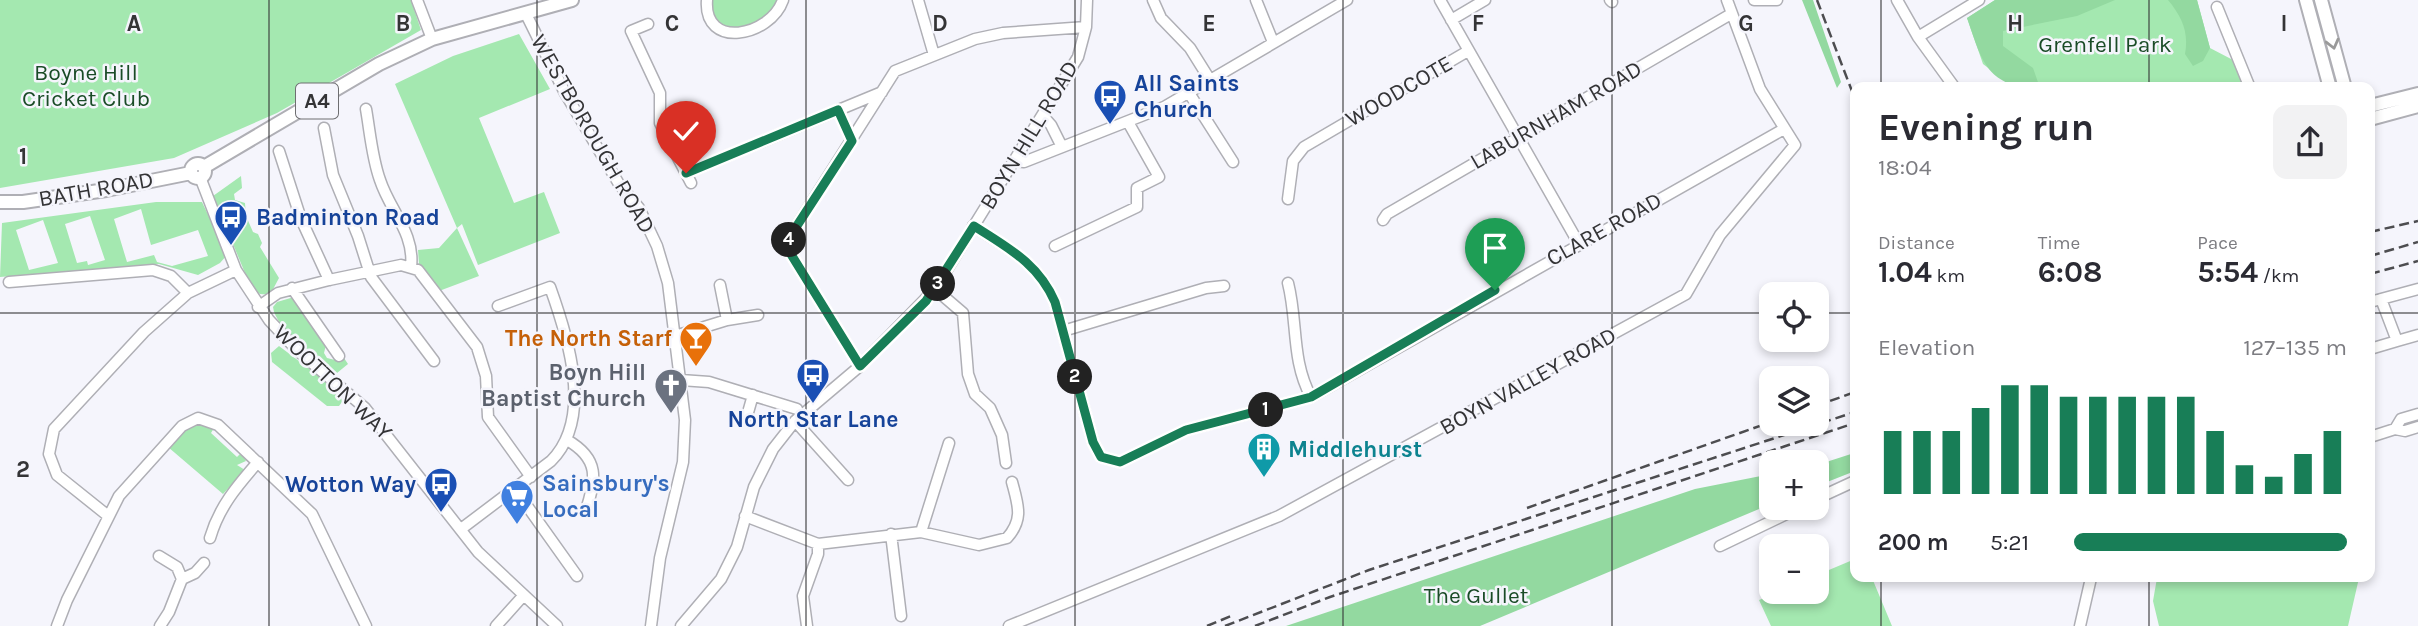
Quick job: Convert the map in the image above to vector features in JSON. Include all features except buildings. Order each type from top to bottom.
[{"type":"main road","name":"BATH ROAD","points":[[0,202],[23,202],[106,190],[199,172],[379,64],[432,39],[572,0]]},
{"type":"main road","points":[[2306,0],[2328,82]]},
{"type":"main road","points":[[2321,0],[2343,82]]},
{"type":"main road","points":[[2375,105],[2418,94]]},
{"type":"main road","points":[[2375,117],[2418,106]]},
{"type":"street","points":[[417,0],[432,39]]},
{"type":"street","points":[[707,0],[712,21],[723,32],[733,34],[763,26],[777,14],[783,0]]},
{"type":"street","points":[[918,0],[934,55]]},
{"type":"street","name":"BOYN HILL ROAD","points":[[681,626],[721,579],[737,547],[754,487],[773,449],[795,421],[860,366],[935,289],[1078,57],[1086,27],[1087,0]]},
{"type":"street","points":[[1153,0],[1161,18],[1190,48],[1210,80]]},
{"type":"street","points":[[1256,0],[1273,42]]},
{"type":"street","points":[[1014,161],[1024,162],[1128,122],[1189,93],[1346,0]]},
{"type":"street","points":[[1440,0],[1579,243]]},
{"type":"street","points":[[1451,20],[1485,0]]},
{"type":"street","points":[[1727,0],[1760,89],[1784,129]]},
{"type":"street","points":[[1754,0],[1777,0]]},
{"type":"street","points":[[1897,0],[1918,37],[1951,82]]},
{"type":"street","points":[[1918,37],[1979,0]]},
{"type":"street","points":[[2217,7],[2248,82]]},
{"type":"street","name":"WESTBOROUGH ROAD","points":[[526,14],[572,104],[619,184],[649,226],[668,283],[685,420],[683,462],[660,558],[651,626]]},
{"type":"street","name":"LABURNHAM ROAD","points":[[1383,220],[1387,214],[1516,137],[1731,14]]},
{"type":"street","points":[[648,24],[631,31],[660,93],[660,123],[691,183]]},
{"type":"street","points":[[860,366],[789,251],[789,238],[895,71],[975,39],[1003,33],[1086,27]]},
{"type":"street","name":"WOODCOTE","points":[[1288,199],[1293,161],[1304,146],[1333,135],[1468,51]]},
{"type":"street","points":[[686,173],[882,92]]},
{"type":"street","points":[[1189,93],[1233,162]]},
{"type":"street","points":[[366,109],[379,180],[407,231],[413,249],[411,267]]},
{"type":"street","points":[[838,110],[852,141]]},
{"type":"street","points":[[1042,116],[1051,125],[1062,147]]},
{"type":"street","points":[[1055,246],[1137,207],[1136,188],[1159,177],[1128,122]]},
{"type":"street","points":[[324,128],[333,175],[371,277],[434,361]]},
{"type":"street","name":"BOYN VALLEY ROAD","points":[[1009,626],[1279,516],[1686,294],[1720,235],[1795,145],[1784,129]]},
{"type":"street","name":"CLARE ROAD","points":[[974,226],[1022,258],[1046,281],[1063,331],[1093,442],[1101,457],[1120,462],[1186,430],[1311,397],[1784,129]]},
{"type":"street","points":[[279,152],[301,219],[329,280]]},
{"type":"street","name":"WOOTTON WAY","points":[[199,172],[236,270],[258,307],[298,351],[365,408],[478,552],[557,626]]},
{"type":"street","points":[[258,307],[278,293],[292,288],[401,265],[411,267],[425,279],[477,346],[486,376],[488,417],[531,477]]},
{"type":"street","points":[[9,282],[153,270],[171,276],[188,293]]},
{"type":"street","points":[[107,515],[57,475],[50,454],[51,435],[58,423],[145,332],[188,293],[236,270]]},
{"type":"street","points":[[1288,283],[1296,313],[1297,364],[1311,397]]},
{"type":"street","points":[[720,285],[727,320]]},
{"type":"street","points":[[1063,331],[1206,288],[1224,286]]},
{"type":"street","points":[[461,529],[551,461],[567,440],[573,410],[570,349],[550,287],[498,306]]},
{"type":"street","points":[[292,288],[339,356]]},
{"type":"street","points":[[935,289],[963,313],[968,374],[975,394],[990,408],[1002,435],[1006,463]]},
{"type":"street","points":[[2375,301],[2418,289]]},
{"type":"street","points":[[2381,299],[2397,341]]},
{"type":"street","points":[[675,336],[727,320],[758,315]]},
{"type":"street","points":[[2375,348],[2418,335]]},
{"type":"street","points":[[681,380],[709,383],[797,409]]},
{"type":"street","points":[[747,416],[753,395]]},
{"type":"street","points":[[2395,429],[2400,419],[2418,414]]},
{"type":"street","points":[[57,626],[118,496],[182,426],[194,419],[213,421],[312,514],[366,626]]},
{"type":"street","points":[[795,421],[848,480]]},
{"type":"street","points":[[2375,435],[2395,429],[2405,431],[2418,428]]},
{"type":"street","points":[[567,440],[588,458],[594,469],[596,479],[586,510]]},
{"type":"street","points":[[920,532],[949,443]]},
{"type":"street","points":[[210,538],[216,518],[227,497],[258,462]]},
{"type":"street","points":[[745,516],[818,544],[920,532],[979,545],[1007,538],[1018,523],[1020,513],[1012,482]]},
{"type":"street","points":[[1829,493],[1850,483]]},
{"type":"street","points":[[515,489],[577,576]]},
{"type":"street","points":[[1720,546],[1774,520]]},
{"type":"street","points":[[891,534],[901,616]]},
{"type":"street","points":[[807,626],[803,596],[818,554],[818,544]]},
{"type":"street","points":[[159,556],[177,566],[182,579],[169,612],[160,626]]},
{"type":"street","points":[[182,579],[195,573],[204,563]]},
{"type":"street","points":[[2080,626],[2090,582]]},
{"type":"street","points":[[496,626],[523,596]]},
{"type":"green space","name":"Boyne Hill Cricket Club","points":[[0,0],[411,0],[421,30],[277,113],[174,158],[0,188]]},
{"type":"green space","points":[[712,0],[779,0],[775,9],[760,23],[740,28],[721,24],[712,18]]},
{"type":"green space","points":[[1802,0],[1813,0],[1841,82],[1837,88]]},
{"type":"green space","name":"Grenfell Park","points":[[1995,0],[2197,0],[2210,48],[2233,60],[2242,82],[2006,82],[1983,64],[1967,18]]},
{"type":"green space","points":[[1995,0],[2115,0],[2077,16],[2003,31],[2003,46],[2033,68],[2038,82],[2006,82],[1989,69],[1977,47],[1967,18]]},
{"type":"green space","points":[[2168,0],[2197,0],[2210,48],[2203,61],[2193,66],[2185,54],[2183,25]]},
{"type":"green space","points":[[519,34],[550,89],[479,118],[514,203],[544,192],[560,233],[478,265],[462,224],[457,228],[395,84],[453,56]]},
{"type":"green space","points":[[241,176],[242,188],[234,194],[235,200],[245,203],[246,216],[253,232],[258,234],[262,243],[260,247],[279,278],[271,293],[259,294],[250,285],[213,196]]},
{"type":"green space","points":[[156,202],[202,202],[227,255],[220,263],[198,275],[159,264],[0,277],[2,223]],"holes":[[[141,209],[151,245],[198,230],[208,256],[172,266],[157,262],[154,255],[127,262],[114,219]],[[90,216],[105,260],[88,265],[87,261],[77,263],[65,224]],[[43,220],[58,263],[29,270],[16,230]]]},
{"type":"green space","points":[[457,228],[479,276],[439,291],[419,264],[418,250],[439,248]]},
{"type":"green space","points":[[294,297],[326,345],[324,353],[327,358],[339,361],[344,358],[348,364],[337,373],[281,325],[273,307],[277,302]]},
{"type":"green space","points":[[279,346],[340,392],[342,402],[339,406],[327,406],[272,362],[271,353]]},
{"type":"green space","points":[[200,422],[214,428],[211,433],[237,457],[241,453],[246,461],[237,465],[245,470],[223,494],[168,447],[187,426]]},
{"type":"green space","points":[[1850,454],[1850,473],[1829,481],[1829,461]]},
{"type":"green space","name":"The Gullet","points":[[1759,476],[1759,509],[1480,626],[1286,626],[1695,489]]},
{"type":"green space","points":[[1850,561],[1850,582],[1874,582],[1892,626],[1771,626],[1761,604],[1829,604],[1829,570]]},
{"type":"green space","points":[[2156,582],[2358,582],[2348,626],[2159,626],[2153,601]]},
{"type":"railway","points":[[1817,0],[1850,86]]},
{"type":"railway","points":[[2375,231],[2418,221]]},
{"type":"railway","points":[[2375,255],[2418,242]]},
{"type":"railway","points":[[2375,273],[2418,261]]},
{"type":"railway","points":[[1829,401],[1850,394]]},
{"type":"railway","points":[[1225,626],[1369,570],[1850,414]]},
{"type":"railway","points":[[1255,626],[1330,597],[1850,425]]},
{"type":"railway","points":[[1527,508],[1759,426]]},
{"type":"railway","points":[[1207,626],[1231,616]]},
{"type":"place","name":"All Saints Church","points":[[1110,126]]},
{"type":"place","name":"Badminton Road","points":[[231,247]]},
{"type":"place","name":"The North Starf","points":[[696,368]]},
{"type":"place","name":"North Star Lane","points":[[813,405]]},
{"type":"place","name":"Boyn Hill Baptist Church","points":[[671,415]]},
{"type":"place","name":"Middlehurst","points":[[1264,479]]},
{"type":"place","name":"Wotton Way","points":[[441,514]]},
{"type":"place","name":"Sainsbury's Local","points":[[517,526]]},
{"type":"route","points":[[686,173],[838,110],[852,141],[789,238],[789,251],[860,366],[926,301],[974,226],[1022,258],[1046,281],[1055,302],[1093,442],[1101,457],[1111,461],[1120,462],[1186,430],[1224,418],[1282,407],[1311,397],[1339,378],[1495,290]]}]
